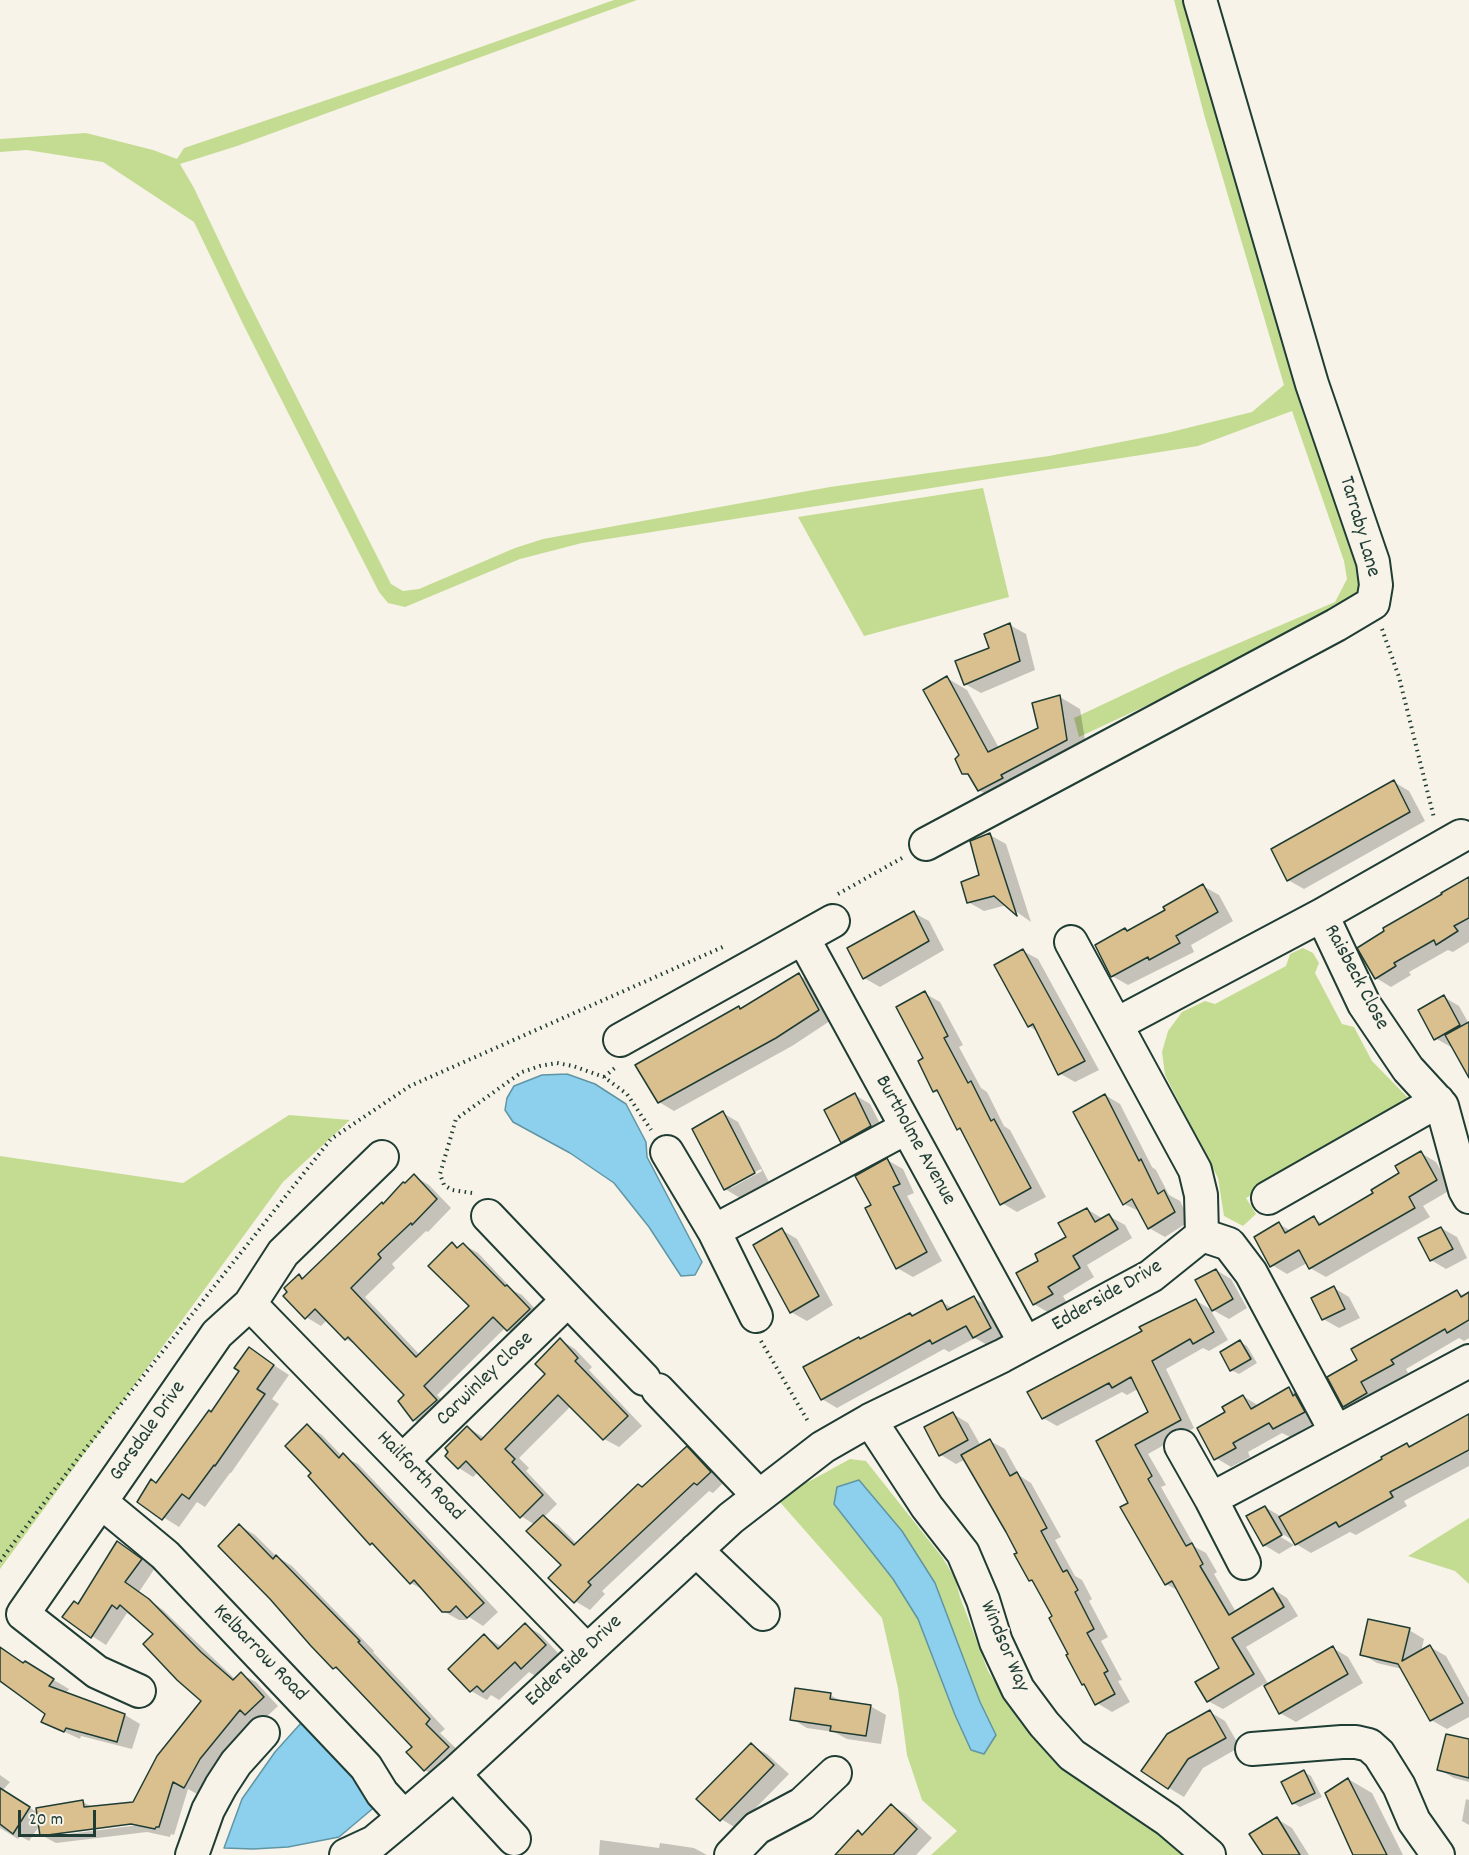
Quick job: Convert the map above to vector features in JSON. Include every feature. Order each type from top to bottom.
[{"type":"street","name":"Tarraby Lane","points":[[926,844],[1325,631],[1373,603],[1376,585],[1373,562],[1312,384],[1200,0]]},
{"type":"street","points":[[1117,1024],[1322,915],[1450,842]]},
{"type":"street","points":[[620,1040],[804,938],[833,909]]},
{"type":"street","name":"Raisbeck Close","points":[[1322,915],[1364,1004],[1408,1069],[1442,1106],[1465,1190],[1469,1197]]},
{"type":"street","name":"Burtholme Avenue","points":[[804,938],[1025,1343]]},
{"type":"street","points":[[1071,942],[1195,1170],[1201,1195],[1202,1235],[1229,1244],[1251,1272],[1336,1432]]},
{"type":"street","points":[[1268,1198],[1438,1101]]},
{"type":"street","points":[[714,1231],[906,1128]]},
{"type":"street","points":[[661,1145],[714,1231],[756,1316]]},
{"type":"street","name":"Garsdale Drive","points":[[139,1692],[97,1672],[23,1614],[217,1334],[250,1304],[283,1253],[382,1157]]},
{"type":"street","points":[[482,1205],[568,1300],[759,1496]]},
{"type":"street","name":"Edderside Drive","points":[[346,1855],[374,1842],[404,1817],[454,1774],[696,1550],[759,1496],[823,1447],[870,1420],[1025,1343],[1151,1276],[1202,1235]]},
{"type":"street","name":"Carwinley Close","points":[[403,1460],[568,1300]]},
{"type":"street","name":"Hailforth Road","points":[[250,1304],[587,1651]]},
{"type":"street","points":[[1211,1499],[1469,1361]]},
{"type":"street","name":"Windsor Way","points":[[870,1420],[927,1507],[963,1553],[983,1600],[996,1642],[1018,1689],[1044,1724],[1072,1755],[1168,1820],[1209,1855]]},
{"type":"street","points":[[1181,1446],[1244,1563]]},
{"type":"street","name":"Kelbarrow Road","points":[[101,1502],[165,1555],[366,1767],[382,1793],[404,1817]]},
{"type":"street","points":[[696,1550],[763,1614]]},
{"type":"street","points":[[192,1855],[208,1810],[221,1786],[263,1733]]},
{"type":"street","points":[[1249,1747],[1349,1742],[1369,1745],[1379,1754],[1399,1786],[1414,1821],[1438,1855]]},
{"type":"street","points":[[731,1855],[757,1828],[802,1804],[835,1773]]},
{"type":"street","points":[[454,1774],[514,1839]]},
{"type":"path","points":[[1373,603],[1399,677],[1450,842]]},
{"type":"path","points":[[833,909],[926,844]]},
{"type":"path","points":[[410,1086],[726,946]]},
{"type":"path","points":[[482,1205],[444,1185],[440,1174],[456,1119],[522,1072],[540,1066],[557,1064],[573,1066],[608,1079],[627,1094],[661,1145]]},
{"type":"green space","points":[[614,0],[637,0],[237,146],[180,164],[391,584],[403,591],[419,589],[515,548],[543,539],[830,487],[1049,456],[1167,433],[1252,412],[1284,385],[1205,118],[1174,0],[1185,0],[1190,26],[1259,263],[1354,546],[1364,583],[1349,611],[1079,737],[1074,718],[1178,669],[1335,602],[1347,579],[1344,561],[1292,411],[1198,446],[582,543],[520,559],[405,607],[388,603],[379,592],[194,222],[103,162],[27,150],[0,152],[0,139],[86,133],[153,150],[177,159],[184,148]]},
{"type":"green space","points":[[983,488],[1009,597],[864,636],[798,517]]},
{"type":"green space","points":[[1303,948],[1313,953],[1319,963],[1315,973],[1342,1024],[1354,1027],[1372,1061],[1414,1104],[1246,1198],[1256,1214],[1243,1226],[1224,1216],[1218,1178],[1165,1075],[1162,1052],[1168,1031],[1182,1012],[1205,1001],[1215,1004],[1286,966],[1290,954]]},
{"type":"green space","points":[[289,1115],[350,1120],[283,1182],[0,1569],[0,1156],[183,1183]]},
{"type":"green space","points":[[850,1459],[866,1461],[942,1557],[955,1578],[988,1671],[1019,1721],[1060,1765],[1187,1855],[931,1855],[957,1831],[922,1800],[907,1755],[898,1688],[882,1618],[779,1501],[796,1486]]},
{"type":"green space","points":[[1469,1518],[1469,1584],[1455,1571],[1408,1556]]},
{"type":"water","points":[[567,1074],[595,1084],[626,1104],[646,1142],[647,1157],[702,1262],[695,1275],[681,1276],[649,1227],[614,1183],[570,1153],[513,1122],[505,1110],[507,1098],[514,1086],[542,1075]]},
{"type":"water","points":[[859,1480],[902,1531],[935,1583],[980,1702],[996,1735],[984,1754],[971,1750],[918,1619],[893,1579],[834,1504],[837,1487]]},
{"type":"water","points":[[302,1722],[357,1772],[377,1805],[339,1837],[288,1847],[224,1848],[242,1799],[275,1752]]},
{"type":"building","points":[[1010,623],[1020,661],[964,685],[955,661],[989,648],[984,634]]},
{"type":"building","points":[[947,676],[988,752],[1038,728],[1032,703],[1060,695],[1067,740],[1001,775],[1003,778],[978,791],[968,774],[962,774],[955,759],[959,755],[923,690]]},
{"type":"building","points":[[1394,780],[1410,812],[1287,881],[1271,849]]},
{"type":"building","points":[[990,833],[1017,916],[994,896],[967,903],[961,882],[979,875],[970,841]]},
{"type":"building","points":[[1469,877],[1469,918],[1454,926],[1458,931],[1436,945],[1434,940],[1394,963],[1396,966],[1375,979],[1357,948],[1384,931],[1383,928]]},
{"type":"building","points":[[1203,884],[1218,912],[1176,936],[1180,943],[1111,977],[1095,945],[1165,910],[1163,907]]},
{"type":"building","points":[[914,911],[929,941],[863,979],[847,948]]},
{"type":"building","points":[[1023,949],[1085,1061],[1058,1075],[1033,1024],[1028,1027],[994,965]]},
{"type":"building","points":[[799,973],[819,1010],[776,1038],[658,1103],[635,1065],[739,1006],[740,1009]]},
{"type":"building","points":[[925,991],[948,1036],[944,1038],[968,1083],[971,1081],[991,1121],[994,1119],[1031,1188],[1000,1205],[960,1128],[957,1130],[937,1090],[933,1092],[918,1061],[923,1058],[896,1007]]},
{"type":"building","points":[[1444,995],[1460,1025],[1434,1040],[1418,1010]]},
{"type":"building","points":[[1469,1022],[1469,1078],[1445,1035]]},
{"type":"building","points":[[855,1093],[871,1126],[841,1143],[824,1110]]},
{"type":"building","points":[[1105,1094],[1158,1194],[1164,1190],[1175,1212],[1148,1229],[1132,1199],[1123,1205],[1073,1112]]},
{"type":"building","points":[[723,1111],[755,1173],[724,1190],[692,1129]]},
{"type":"building","points":[[1421,1151],[1437,1180],[1409,1197],[1415,1208],[1309,1269],[1299,1250],[1270,1267],[1254,1237],[1279,1222],[1285,1233],[1314,1216],[1319,1225],[1373,1193],[1371,1190],[1399,1173],[1395,1166]]},
{"type":"building","points":[[887,1158],[900,1184],[893,1187],[927,1252],[896,1269],[865,1208],[871,1205],[855,1176]]},
{"type":"building","points":[[414,1174],[437,1199],[412,1225],[411,1223],[378,1254],[381,1258],[351,1288],[416,1357],[469,1306],[428,1266],[452,1242],[457,1248],[463,1243],[530,1309],[507,1331],[493,1317],[424,1386],[437,1400],[413,1421],[398,1401],[404,1395],[348,1337],[345,1340],[315,1309],[305,1319],[283,1296],[287,1292],[284,1288],[299,1274],[302,1279]]},
{"type":"building","points":[[1087,1208],[1095,1222],[1109,1214],[1118,1229],[1073,1256],[1080,1268],[1048,1287],[1053,1294],[1033,1305],[1016,1273],[1038,1261],[1035,1254],[1066,1237],[1058,1223]]},
{"type":"building","points":[[1441,1227],[1453,1249],[1430,1261],[1418,1238]]},
{"type":"building","points":[[782,1228],[819,1296],[790,1313],[753,1245]]},
{"type":"building","points":[[1216,1269],[1233,1299],[1212,1311],[1195,1280]]},
{"type":"building","points":[[1334,1286],[1345,1309],[1322,1320],[1311,1298]]},
{"type":"building","points":[[1457,1290],[1461,1297],[1469,1292],[1469,1320],[1447,1333],[1445,1329],[1391,1360],[1394,1364],[1361,1382],[1367,1393],[1343,1407],[1327,1377],[1357,1360],[1351,1349]]},
{"type":"building","points":[[974,1296],[991,1328],[973,1338],[966,1326],[932,1344],[930,1340],[821,1400],[803,1367],[910,1313],[912,1316],[942,1300],[947,1310]]},
{"type":"building","points":[[1196,1299],[1214,1332],[1193,1344],[1190,1339],[1152,1361],[1181,1420],[1135,1445],[1152,1476],[1148,1479],[1186,1546],[1192,1543],[1203,1564],[1200,1566],[1229,1615],[1273,1588],[1284,1607],[1232,1638],[1254,1674],[1207,1702],[1195,1682],[1219,1668],[1172,1581],[1165,1585],[1120,1507],[1128,1503],[1096,1441],[1148,1412],[1131,1377],[1112,1388],[1109,1383],[1042,1419],[1027,1392],[1142,1331],[1139,1327]]},
{"type":"building","points":[[560,1338],[578,1358],[575,1361],[628,1416],[603,1440],[558,1395],[505,1449],[515,1459],[512,1462],[543,1495],[520,1518],[466,1461],[458,1469],[445,1456],[448,1452],[445,1448],[467,1426],[481,1440],[545,1374],[535,1364]]},
{"type":"building","points":[[1240,1340],[1251,1359],[1230,1371],[1220,1352]]},
{"type":"building","points":[[249,1347],[274,1365],[257,1389],[265,1394],[189,1499],[182,1494],[162,1520],[137,1502],[151,1479],[156,1483],[209,1410],[211,1412],[239,1371],[234,1368]]},
{"type":"building","points":[[1289,1387],[1305,1412],[1273,1429],[1269,1423],[1233,1443],[1236,1448],[1214,1460],[1197,1428],[1225,1412],[1222,1407],[1243,1395],[1251,1409]]},
{"type":"building","points":[[953,1412],[968,1440],[939,1456],[924,1427]]},
{"type":"building","points":[[1469,1414],[1469,1450],[1390,1492],[1393,1497],[1339,1527],[1336,1522],[1295,1545],[1279,1517],[1382,1459],[1381,1457],[1407,1443],[1409,1447]]},
{"type":"building","points":[[307,1424],[339,1458],[343,1453],[484,1603],[467,1618],[456,1606],[450,1612],[442,1612],[414,1580],[410,1584],[372,1543],[370,1545],[308,1476],[311,1473],[285,1446]]},
{"type":"building","points":[[990,1439],[1010,1476],[1017,1472],[1047,1528],[1041,1531],[1063,1572],[1067,1570],[1078,1590],[1075,1592],[1094,1629],[1087,1633],[1108,1671],[1104,1673],[1115,1694],[1095,1705],[1066,1655],[1068,1654],[1049,1618],[1052,1616],[1032,1580],[1029,1581],[1014,1554],[1017,1553],[1006,1532],[961,1455]]},
{"type":"building","points":[[687,1446],[711,1472],[697,1485],[694,1483],[588,1582],[591,1585],[574,1603],[548,1578],[561,1565],[526,1531],[543,1515],[574,1545],[638,1484],[642,1487]]},
{"type":"building","points":[[1265,1506],[1282,1535],[1263,1546],[1246,1516]]},
{"type":"building","points":[[239,1524],[273,1559],[276,1555],[360,1641],[358,1642],[430,1719],[426,1724],[449,1747],[424,1771],[406,1752],[412,1747],[336,1667],[333,1669],[218,1546]]},
{"type":"building","points":[[117,1541],[142,1559],[125,1582],[149,1599],[201,1652],[233,1680],[241,1672],[264,1697],[245,1715],[240,1710],[200,1759],[184,1788],[173,1782],[159,1827],[155,1829],[131,1824],[40,1836],[36,1808],[83,1800],[84,1807],[133,1802],[157,1756],[201,1701],[177,1680],[143,1644],[153,1634],[120,1605],[117,1609],[112,1605],[91,1638],[62,1617],[74,1601],[78,1604]]},
{"type":"building","points":[[1368,1619],[1410,1628],[1402,1661],[1430,1645],[1463,1703],[1430,1721],[1398,1664],[1360,1655]]},
{"type":"building","points":[[525,1623],[546,1645],[521,1669],[515,1662],[483,1692],[477,1686],[470,1692],[448,1669],[484,1634],[498,1649]]},
{"type":"building","points":[[1333,1646],[1348,1674],[1279,1714],[1264,1686]]},
{"type":"building","points":[[0,1647],[23,1663],[25,1661],[54,1679],[49,1686],[125,1714],[117,1742],[66,1728],[64,1732],[41,1722],[45,1714],[0,1681]]},
{"type":"building","points":[[795,1688],[831,1693],[830,1699],[871,1705],[866,1736],[830,1731],[831,1726],[790,1720]]},
{"type":"building","points":[[1210,1710],[1226,1738],[1188,1759],[1168,1789],[1141,1771],[1167,1734]]},
{"type":"building","points":[[1446,1734],[1469,1739],[1469,1778],[1437,1770]]},
{"type":"building","points":[[751,1743],[774,1765],[720,1821],[696,1799]]},
{"type":"building","points":[[1304,1770],[1315,1793],[1292,1804],[1281,1782]]},
{"type":"building","points":[[1348,1778],[1387,1855],[1353,1855],[1325,1793]]},
{"type":"building","points":[[0,1788],[30,1807],[13,1834],[0,1824]]},
{"type":"building","points":[[891,1804],[917,1829],[893,1855],[835,1855],[858,1830],[862,1835]]},
{"type":"building","points":[[1277,1817],[1300,1855],[1263,1855],[1249,1834]]}]
